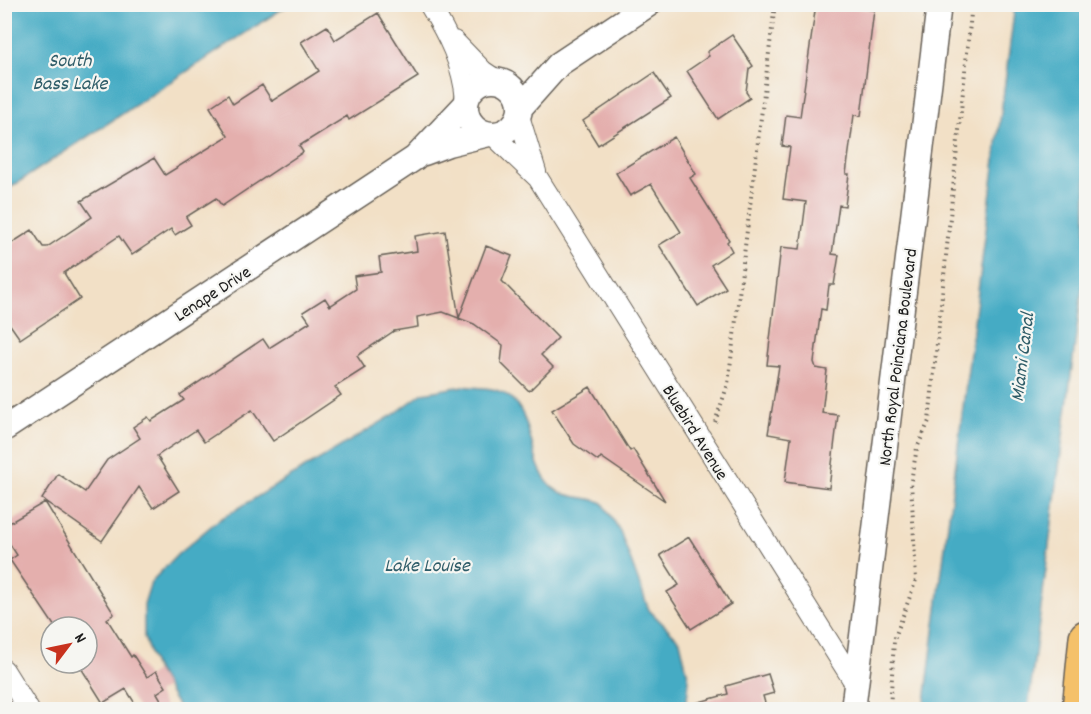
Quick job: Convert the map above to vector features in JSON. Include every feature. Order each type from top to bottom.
[{"type":"highway","points":[[1079,710],[1086,637]]},
{"type":"street","points":[[429,4],[447,32],[483,71],[516,92],[520,112]]},
{"type":"street","points":[[466,102],[472,88],[479,83],[558,64],[649,4]]},
{"type":"street","name":"North Royal Poinciana Boulevard","points":[[853,710],[939,4]]},
{"type":"street","points":[[447,32],[465,81],[470,122],[476,129],[490,134],[508,130],[558,64]]},
{"type":"street","name":"Lenape Drive","points":[[419,155],[466,102]]},
{"type":"street","name":"Bluebird Avenue","points":[[520,112],[538,178]]},
{"type":"street","name":"Bluebird Avenue","points":[[490,134],[538,178],[705,448],[856,685]]},
{"type":"street","name":"Lenape Drive","points":[[4,429],[419,155],[448,144],[490,134]]},
{"type":"street","points":[[4,669],[29,710]]},
{"type":"path","points":[[705,448],[728,384],[776,4]]},
{"type":"path","points":[[890,710],[894,640],[916,580],[911,482],[917,448],[929,421],[972,4]]},
{"type":"water","name":"South Bass Lake","points":[[5,4],[288,4],[288,5],[5,191]]},
{"type":"water","name":"Miami Canal","points":[[1015,5],[1086,5],[1086,258],[1028,709],[924,709]]},
{"type":"water","name":"Lake Louise","points":[[463,386],[492,389],[509,397],[519,407],[525,419],[537,461],[551,486],[569,495],[603,503],[620,531],[649,610],[680,641],[689,680],[686,709],[179,709],[154,666],[144,637],[144,604],[151,582],[178,554],[217,521],[393,415],[423,393]]},
{"type":"building","points":[[816,4],[874,10],[861,116],[854,115],[846,174],[849,174],[845,206],[839,205],[832,254],[839,255],[834,285],[829,285],[826,310],[821,309],[814,362],[816,368],[827,370],[822,413],[838,415],[829,488],[785,482],[791,438],[768,434],[779,366],[767,365],[781,247],[800,249],[806,202],[783,199],[790,147],[782,146],[786,115],[800,117]]},
{"type":"building","points":[[378,13],[418,77],[349,120],[347,116],[299,146],[303,152],[222,206],[216,198],[186,217],[191,225],[175,235],[171,229],[132,255],[119,236],[64,273],[80,299],[20,339],[4,316],[4,248],[32,230],[43,247],[47,247],[92,217],[81,201],[154,158],[165,175],[228,136],[210,107],[228,95],[233,104],[262,85],[272,101],[319,71],[301,42],[327,26],[335,40]]},
{"type":"building","points":[[732,35],[753,66],[749,69],[746,92],[750,98],[718,119],[687,71],[709,56],[707,52]]},
{"type":"building","points":[[654,73],[671,98],[598,145],[583,121]]},
{"type":"building","points":[[674,137],[696,174],[690,178],[729,240],[727,242],[732,251],[711,265],[726,288],[698,306],[659,245],[681,232],[651,184],[630,196],[616,173]]},
{"type":"building","points":[[445,231],[459,318],[486,246],[512,256],[502,281],[558,338],[541,355],[553,367],[529,391],[501,363],[503,345],[474,324],[443,312],[417,317],[418,327],[394,331],[357,356],[365,368],[335,387],[341,395],[273,441],[252,410],[204,442],[196,430],[157,456],[179,491],[153,508],[139,487],[102,541],[42,499],[58,474],[85,492],[107,460],[140,438],[133,427],[148,417],[151,421],[184,400],[180,395],[263,339],[269,348],[310,322],[303,312],[325,298],[330,306],[356,289],[354,276],[381,272],[379,257],[417,251],[415,236]]},
{"type":"building","points":[[590,387],[630,451],[633,449],[665,501],[601,457],[598,461],[574,444],[552,410]]},
{"type":"building","points":[[45,502],[114,614],[107,619],[131,657],[133,655],[147,677],[156,671],[166,687],[157,693],[167,710],[139,710],[126,689],[103,703],[86,675],[99,675],[99,615],[47,615],[10,560],[17,555],[4,535],[4,526]]},
{"type":"building","points":[[689,537],[731,604],[691,629],[667,592],[679,585],[660,555]]},
{"type":"building","points":[[768,674],[774,693],[763,696],[767,710],[692,710],[692,704],[728,694],[726,686]]}]
